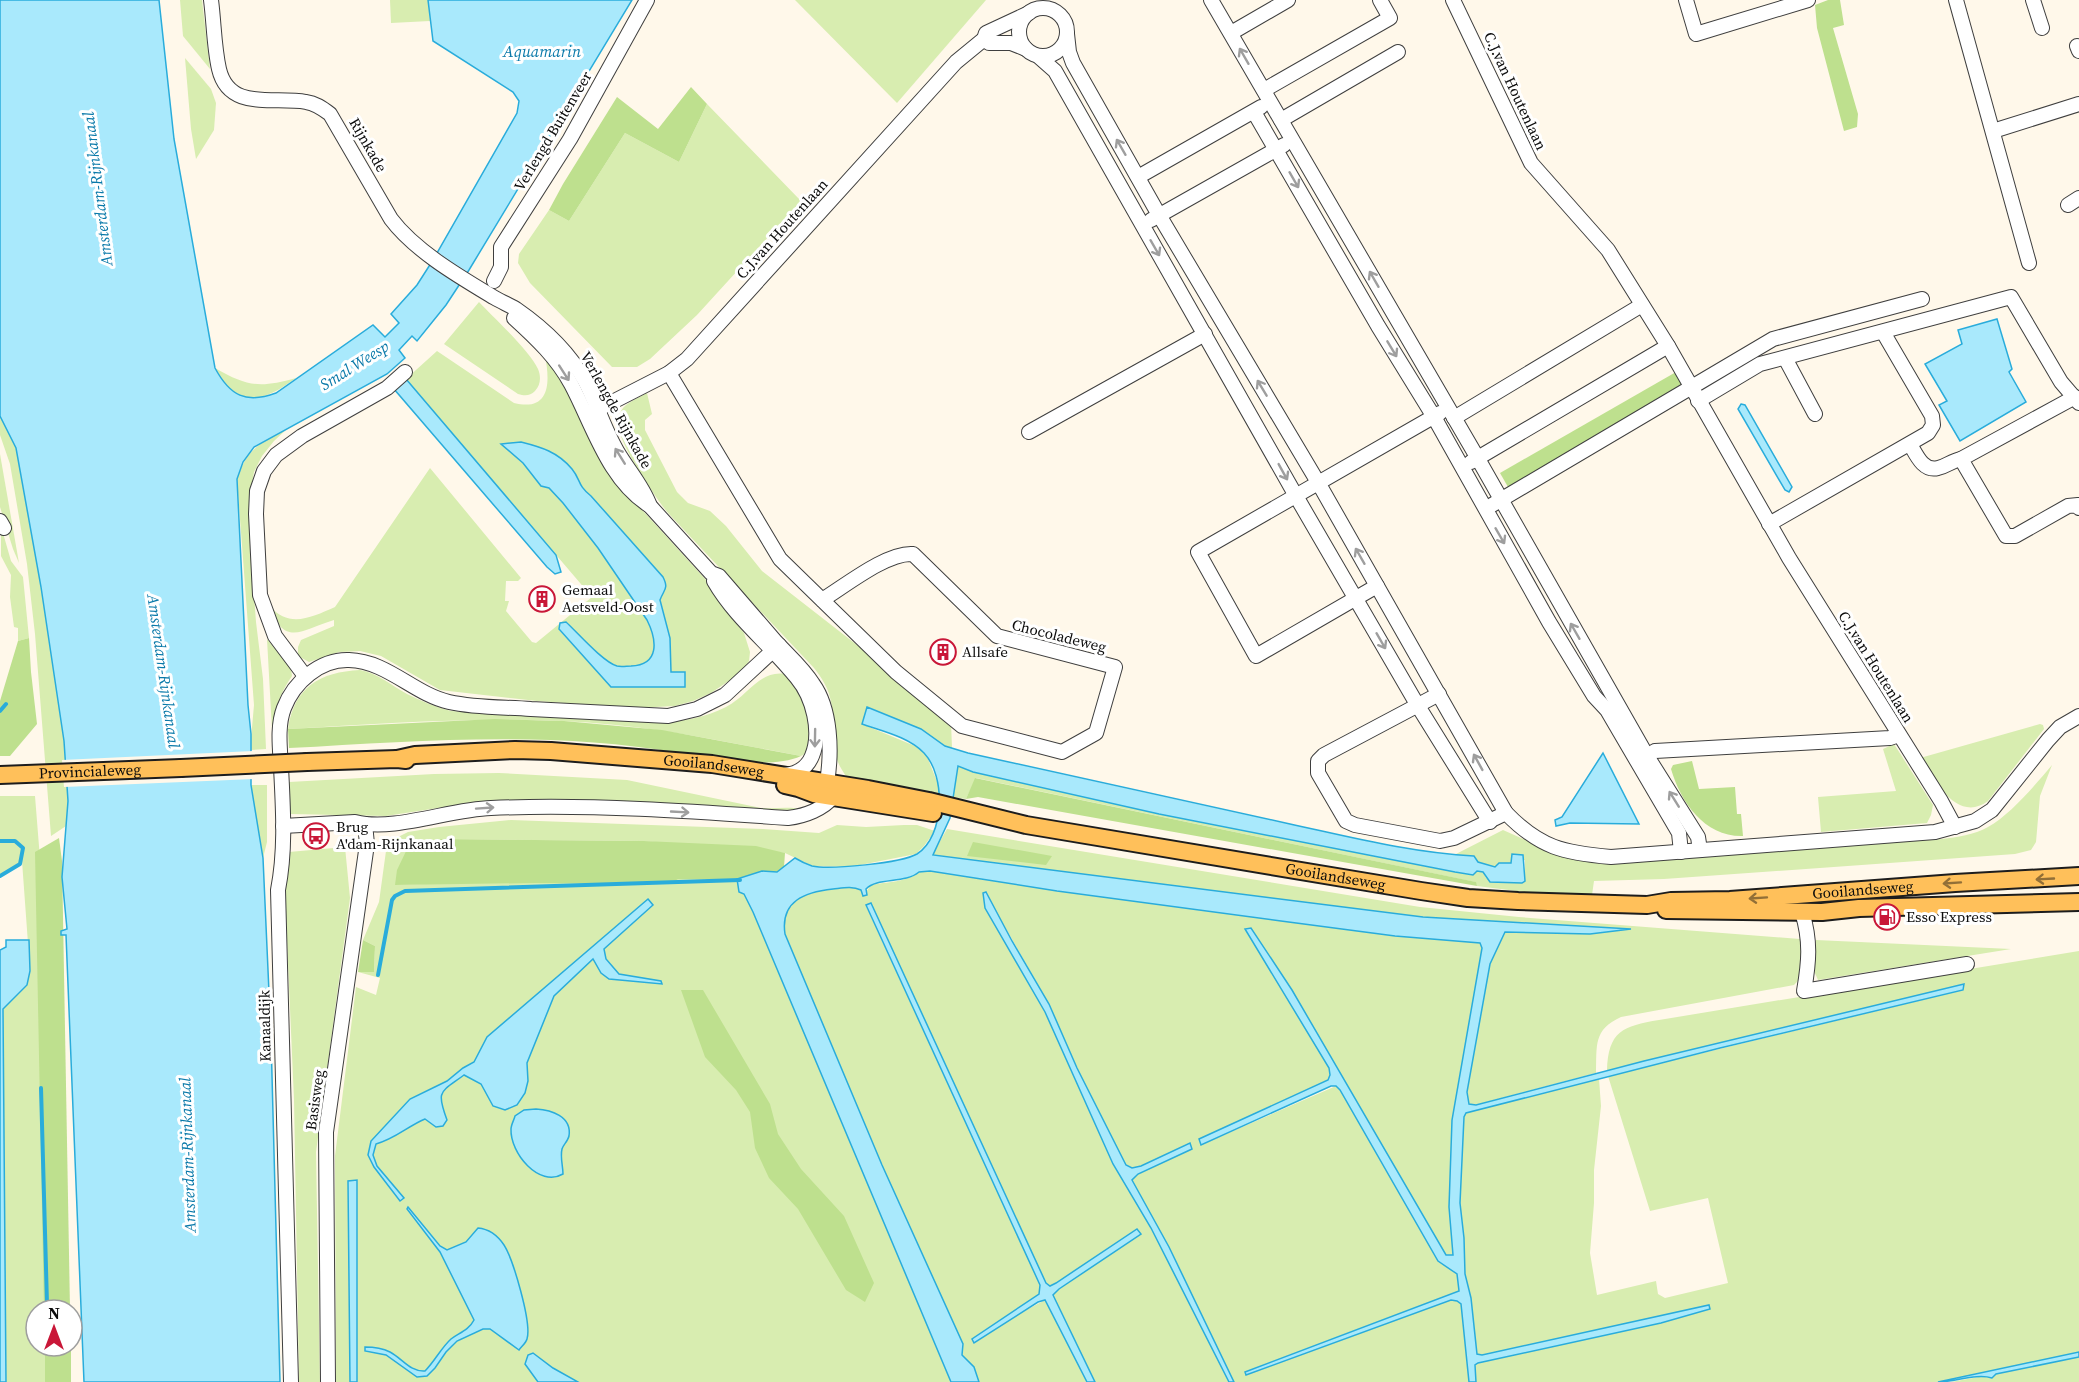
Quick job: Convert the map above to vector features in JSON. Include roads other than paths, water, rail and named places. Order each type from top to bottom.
[{"type":"main road","name":"Gooilandseweg","points":[[397,759],[415,754],[551,751],[712,764],[782,775],[831,789],[928,807],[1009,827],[1026,825],[1468,898],[1647,905],[1671,901],[1730,900],[1955,882],[2079,876]]},
{"type":"main road","name":"Gooilandseweg","points":[[181,768],[397,759],[415,762],[502,760],[703,774],[798,788],[814,794],[831,789]]},
{"type":"main road","name":"Provincialeweg","points":[[5,775],[181,768]]},
{"type":"main road","name":"Gooilandseweg","points":[[1647,905],[1670,912],[1822,912],[1859,908],[2079,902]]},
{"type":"street","name":"Rijnkade","points":[[212,0],[219,70],[230,89],[238,95],[253,100],[305,101],[330,114],[391,219],[413,245],[496,299]]},
{"type":"street","name":"Verlengd Buitenveer","points":[[494,281],[501,267],[501,247],[570,139],[647,0]]},
{"type":"street","points":[[1211,0],[1477,457],[1642,759],[1679,833],[1681,852]]},
{"type":"street","points":[[1231,33],[1288,0]]},
{"type":"street","points":[[1138,177],[1254,112],[1267,96],[1390,18],[1380,0]]},
{"type":"street","name":"C.J.van Houtenlaan","points":[[1453,0],[1512,127],[1531,162],[1608,250],[1668,346],[1769,524],[1895,737],[1941,801],[1955,827]]},
{"type":"street","points":[[1686,0],[1696,34],[1808,0]]},
{"type":"street","points":[[1956,0],[2029,263]]},
{"type":"street","points":[[2033,0],[2042,28]]},
{"type":"street","points":[[1490,822],[1418,706],[1296,496],[1055,71],[1022,43],[1021,23],[1029,13],[1042,8],[1056,12],[1065,21],[1069,52],[1073,63],[1319,484],[1506,813],[1523,830],[1543,843],[1576,854],[1611,857],[1935,832],[1975,821],[1992,810],[2060,727],[2079,716]]},
{"type":"street","name":"C.J.van Houtenlaan","points":[[592,413],[669,373],[687,359],[956,62],[984,39],[986,33],[1029,13]]},
{"type":"street","points":[[984,39],[989,43],[1000,41],[1011,43],[1032,52],[1051,55],[1058,52],[1066,41],[1067,34]]},
{"type":"street","points":[[1281,120],[1398,52]]},
{"type":"street","points":[[1994,131],[2079,104]]},
{"type":"street","points":[[1254,112],[1378,326],[1434,417],[1583,678],[1698,837],[1700,850]]},
{"type":"street","points":[[1142,225],[1293,140]]},
{"type":"street","points":[[1345,267],[1361,257]]},
{"type":"street","points":[[1698,401],[1760,364],[2011,297],[2061,382],[2077,400],[1940,468],[1930,468],[1921,462],[1910,444]]},
{"type":"street","name":"Verlengde Rijnkade","points":[[496,299],[514,308],[536,325],[565,354],[585,381],[592,413],[645,493],[650,506],[711,573],[719,576],[798,679],[808,696],[813,712],[816,746],[807,766],[800,771],[782,775]]},
{"type":"street","points":[[1485,509],[1773,339],[1922,299]]},
{"type":"street","points":[[1377,586],[1256,656],[1198,552],[1434,417],[1451,412],[1642,305]]},
{"type":"street","points":[[1378,326],[1395,316]]},
{"type":"street","points":[[1769,524],[1928,433],[1933,421],[1884,332]]},
{"type":"street","points":[[1029,432],[1205,334]]},
{"type":"street","points":[[1463,469],[1477,457],[1668,346]]},
{"type":"street","points":[[1785,358],[1815,414]]},
{"type":"street","points":[[1408,376],[1424,367]]},
{"type":"street","points":[[405,372],[387,388],[302,436],[276,455],[264,471],[257,491],[260,595],[275,636],[305,676],[327,664],[348,660],[366,662],[384,669],[431,697],[466,705],[668,716],[697,709],[725,695],[776,649]]},
{"type":"street","name":"Chocoladeweg","points":[[669,373],[780,559],[822,600],[911,686],[962,726],[1062,753],[1096,733],[1115,667],[997,636],[913,554],[890,558],[822,600]]},
{"type":"street","points":[[1961,459],[2006,536],[2015,536],[2068,506],[2079,507]]},
{"type":"street","name":"Verlengde Rijnkade","points":[[776,649],[798,664],[815,686],[821,700],[831,745],[831,789]]},
{"type":"street","name":"Kanaaldijk","points":[[291,1382],[278,890],[282,869],[283,826],[280,730],[283,710],[292,692],[305,676]]},
{"type":"street","points":[[1439,694],[1324,755],[1318,761],[1318,773],[1346,821],[1355,825],[1440,841],[1454,838],[1506,813]]},
{"type":"street","name":"C.J.van Houtenlaan","points":[[1642,759],[1655,751],[1895,737]]},
{"type":"street","points":[[283,826],[406,821],[469,810],[537,807],[788,818],[804,816],[830,802],[831,789]]},
{"type":"street","name":"Basisweg","points":[[328,1382],[326,1132],[367,844],[365,824]]},
{"type":"street","name":"Gooilandseweg","points":[[1802,912],[1809,936],[1809,963],[1803,991],[1967,964]]},
{"type":"water","points":[[0,0],[159,0],[174,139],[215,368],[233,391],[256,398],[276,393],[373,325],[385,337],[399,323],[391,314],[417,285],[433,260],[517,113],[519,101],[513,92],[433,41],[428,0],[632,0],[446,305],[417,341],[412,336],[399,350],[405,358],[387,374],[254,447],[243,462],[237,479],[251,734],[251,785],[263,858],[271,1037],[280,1382],[84,1382],[84,1298],[81,1298],[66,935],[61,935],[61,931],[67,929],[62,877],[68,801],[64,741],[41,587],[16,448],[0,416]]},
{"type":"water","points":[[1997,319],[2012,369],[2009,372],[2026,402],[1960,441],[1939,405],[1947,401],[1925,364],[1962,344],[1958,330]]},
{"type":"water","points":[[406,379],[556,555],[561,572],[555,574],[547,567],[394,389]]},
{"type":"water","points":[[1741,404],[1745,405],[1792,487],[1789,492],[1785,490],[1738,409]]},
{"type":"water","points":[[521,442],[549,451],[567,463],[583,489],[663,577],[666,587],[660,600],[670,638],[671,672],[685,672],[685,687],[611,687],[559,629],[560,623],[566,622],[598,653],[617,666],[640,665],[647,661],[654,650],[653,635],[647,620],[598,548],[563,503],[549,488],[541,486],[523,463],[501,444]]},
{"type":"water","points":[[867,707],[921,729],[945,746],[968,753],[1381,844],[1428,852],[1474,856],[1478,862],[1495,867],[1499,863],[1511,863],[1512,854],[1523,855],[1525,881],[1522,883],[1490,882],[1483,872],[1477,871],[1473,875],[1455,872],[1159,814],[973,772],[958,766],[950,818],[933,855],[1423,917],[1631,929],[1590,934],[1505,932],[1490,964],[1467,1092],[1469,1104],[1476,1105],[1644,1061],[1964,984],[1963,990],[1720,1048],[1466,1113],[1460,1203],[1465,1274],[1471,1298],[1477,1354],[1482,1355],[1709,1305],[1710,1309],[1661,1323],[1478,1363],[1475,1365],[1476,1382],[1469,1382],[1461,1304],[1451,1300],[1246,1375],[1245,1372],[1459,1291],[1457,1274],[1438,1261],[1336,1086],[1331,1086],[1201,1145],[1199,1139],[1328,1080],[1330,1075],[1329,1068],[1245,929],[1251,928],[1292,990],[1446,1255],[1453,1255],[1449,1207],[1452,1120],[1482,948],[1480,943],[1395,936],[1057,891],[930,871],[871,885],[866,889],[867,895],[863,896],[861,890],[847,888],[823,890],[804,896],[797,900],[786,913],[785,934],[882,1165],[963,1344],[962,1355],[974,1367],[979,1382],[951,1382],[753,912],[744,894],[739,892],[737,879],[762,871],[777,872],[795,858],[812,866],[821,867],[865,865],[909,857],[917,854],[926,845],[933,834],[939,805],[939,790],[931,763],[918,747],[911,743],[862,724]]},
{"type":"water","points":[[1603,753],[1639,824],[1570,823],[1556,826],[1555,820],[1562,817]]},
{"type":"water","points":[[986,892],[1049,1004],[1077,1068],[1126,1165],[1132,1168],[1141,1166],[1190,1143],[1192,1149],[1138,1174],[1132,1180],[1169,1247],[1234,1382],[1229,1382],[1151,1228],[1113,1164],[1045,1012],[985,908],[983,893]]},
{"type":"water","points":[[648,899],[653,905],[604,949],[606,959],[619,974],[661,981],[662,984],[609,979],[601,973],[593,959],[554,996],[527,1063],[528,1081],[525,1093],[517,1105],[505,1110],[493,1106],[481,1084],[464,1075],[442,1093],[442,1103],[447,1120],[443,1126],[436,1127],[425,1119],[376,1144],[373,1155],[377,1166],[404,1198],[400,1201],[374,1167],[368,1155],[371,1141],[410,1099],[447,1081],[474,1062],[487,1037]]},
{"type":"water","points":[[871,903],[1046,1283],[1050,1286],[1056,1283],[1137,1229],[1141,1234],[1053,1295],[1095,1382],[1087,1382],[1045,1300],[1038,1302],[974,1343],[972,1339],[1039,1294],[1040,1285],[866,905]]},
{"type":"water","points":[[6,940],[29,940],[30,971],[27,985],[3,1009],[6,1382],[0,1382],[0,950],[6,947]]},
{"type":"water","points":[[536,1109],[559,1115],[567,1123],[569,1136],[561,1152],[563,1174],[554,1177],[536,1172],[528,1166],[515,1148],[511,1126],[515,1116],[524,1110]]},
{"type":"water","points":[[357,1180],[357,1382],[350,1382],[348,1181]]},
{"type":"water","points":[[408,1207],[440,1246],[447,1250],[466,1242],[478,1228],[489,1231],[502,1242],[517,1277],[527,1320],[527,1339],[519,1350],[490,1329],[483,1329],[457,1341],[427,1376],[417,1377],[386,1355],[365,1351],[365,1347],[390,1352],[411,1367],[425,1371],[447,1343],[467,1329],[474,1320],[440,1252],[407,1209]]},
{"type":"water","points":[[2079,1352],[2079,1357],[1996,1374],[1992,1378],[1980,1377],[1938,1382]]},
{"type":"water","points":[[533,1353],[578,1382],[538,1382],[525,1364],[528,1355]]},
{"type":"waterway","points":[[0,711],[6,704]]},
{"type":"waterway","points":[[0,841],[15,841],[23,848],[20,864],[0,876]]},
{"type":"waterway","points":[[378,975],[392,900],[405,891],[740,880]]},
{"type":"waterway","points":[[41,1088],[47,1298]]},
{"type":"place","name":"Gemaal Aetsveld-Oost","points":[[542,599]]},
{"type":"place","name":"Allsafe","points":[[943,652]]},
{"type":"place","name":"Brug A'dam-Rijnkanaal","points":[[316,836]]},
{"type":"place","name":"Esso Express","points":[[1887,917]]},
{"type":"water label","name":"Aquamarin","points":[[542,51]]},
{"type":"water label","name":"Amsterdam-Rijnkanaal","points":[[97,189]]},
{"type":"water label","name":"Smal Weesp","points":[[354,365]]},
{"type":"water label","name":"Amsterdam-Rijnkanaal","points":[[164,671]]},
{"type":"water label","name":"Amsterdam-Rijnkanaal","points":[[187,1155]]}]
